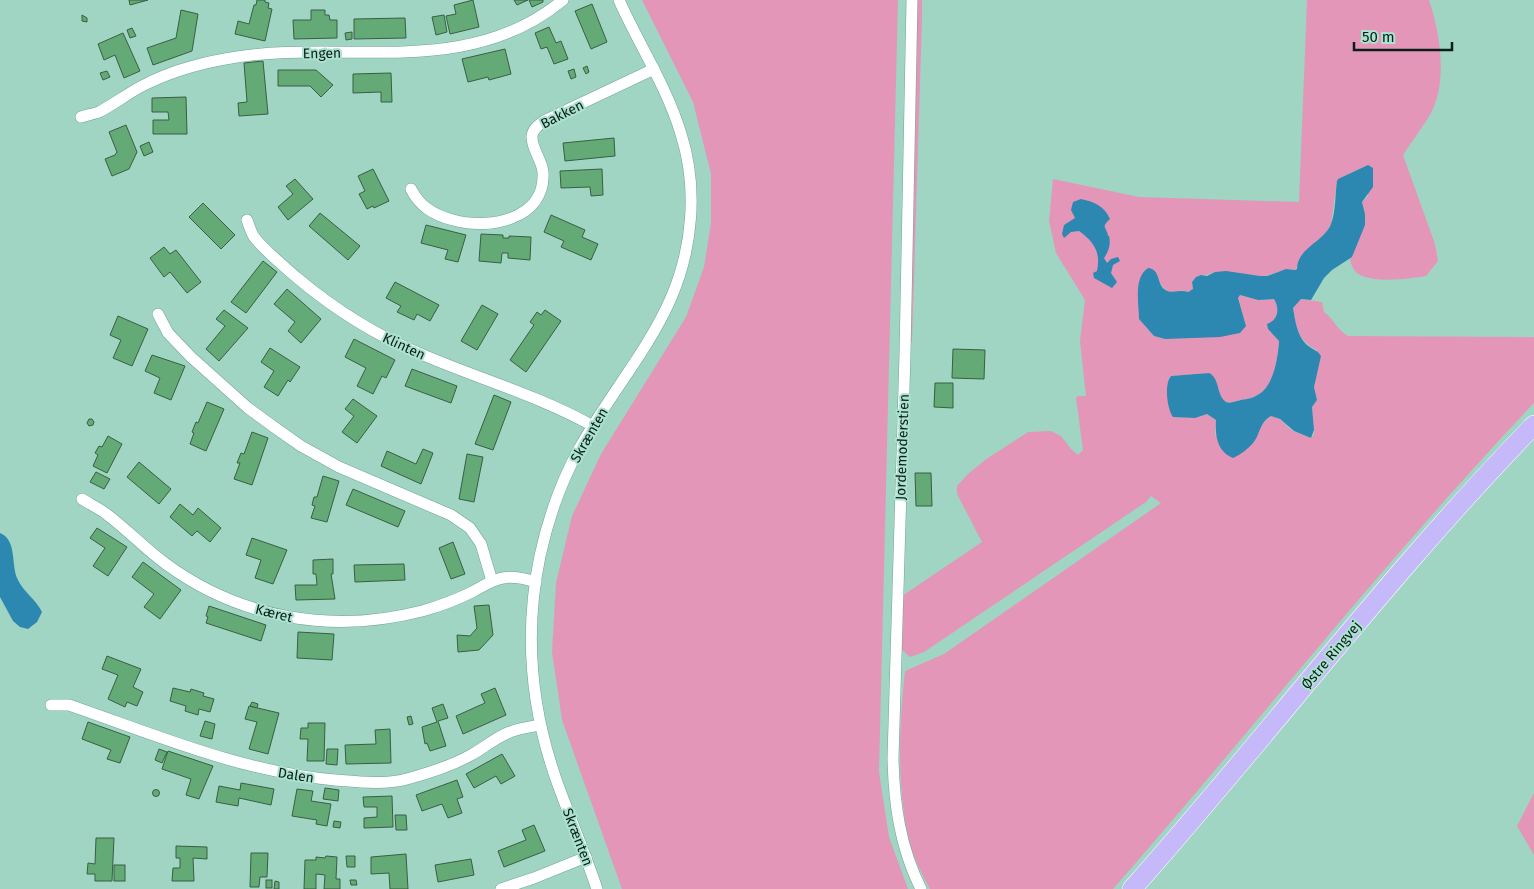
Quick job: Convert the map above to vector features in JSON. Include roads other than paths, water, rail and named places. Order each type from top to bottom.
[{"type":"main road","name":"Østre Ringvej","points":[[1132,889],[1182,833],[1443,523],[1534,425]]},
{"type":"street","name":"Engen","points":[[81,117],[98,112],[161,77],[212,62],[264,54],[421,51],[459,48],[482,42],[526,25],[543,16],[563,0]]},
{"type":"street","name":"Skrænten","points":[[597,889],[556,780],[540,725],[531,660],[536,582],[542,548],[559,492],[579,450],[651,334],[671,297],[681,269],[692,205],[682,135],[654,69],[619,0]]},
{"type":"street","name":"Jordemoderstien","points":[[912,0],[905,345],[893,758],[894,798],[899,828],[905,851],[921,889]]},
{"type":"street","name":"Bakken","points":[[411,189],[416,199],[423,206],[437,215],[456,221],[490,224],[516,216],[533,204],[542,188],[542,164],[532,141],[533,132],[536,128],[544,121],[654,69]]},
{"type":"street","name":"Klinten","points":[[247,220],[253,236],[282,265],[314,292],[352,319],[379,335],[422,355],[560,408],[593,426]]},
{"type":"street","points":[[158,314],[168,333],[198,363],[248,408],[301,446],[339,467],[451,516],[470,528],[481,544],[492,581]]},
{"type":"street","name":"Kæret","points":[[82,500],[105,513],[167,565],[201,586],[235,602],[268,613],[302,620],[359,621],[382,618],[421,611],[448,603],[492,581],[504,578],[536,582]]},
{"type":"street","name":"Dalen","points":[[51,705],[69,705],[231,761],[280,773],[355,782],[405,780],[426,774],[471,756],[510,732],[540,725]]},
{"type":"street","points":[[502,889],[586,857]]},
{"type":"water","points":[[1368,165],[1373,168],[1373,187],[1362,202],[1365,225],[1352,257],[1332,270],[1324,278],[1311,300],[1301,299],[1293,308],[1302,339],[1321,356],[1314,387],[1317,400],[1312,407],[1314,430],[1311,438],[1294,431],[1280,419],[1271,416],[1264,422],[1256,440],[1241,454],[1233,458],[1223,452],[1220,447],[1216,431],[1216,420],[1207,414],[1195,418],[1173,417],[1168,403],[1167,390],[1169,380],[1171,376],[1209,373],[1215,379],[1223,399],[1231,403],[1259,394],[1264,390],[1272,377],[1278,355],[1279,341],[1268,329],[1267,324],[1274,320],[1277,314],[1274,299],[1258,300],[1240,295],[1238,298],[1246,326],[1240,333],[1220,337],[1165,339],[1154,336],[1139,319],[1138,292],[1140,278],[1148,268],[1152,269],[1167,291],[1188,292],[1193,289],[1192,282],[1196,277],[1201,275],[1207,276],[1215,272],[1226,271],[1267,276],[1286,269],[1295,270],[1301,256],[1323,236],[1331,224],[1338,179]]},
{"type":"water","points":[[1081,199],[1098,205],[1110,219],[1105,226],[1110,242],[1104,258],[1107,263],[1111,259],[1118,257],[1120,261],[1113,265],[1111,273],[1117,282],[1112,288],[1094,278],[1093,273],[1097,271],[1098,258],[1095,248],[1089,239],[1079,231],[1071,232],[1064,238],[1062,234],[1064,225],[1075,218],[1071,210],[1073,202]]},
{"type":"water","points":[[0,533],[9,541],[17,578],[42,612],[37,622],[28,629],[20,627],[13,621],[0,597]]}]
